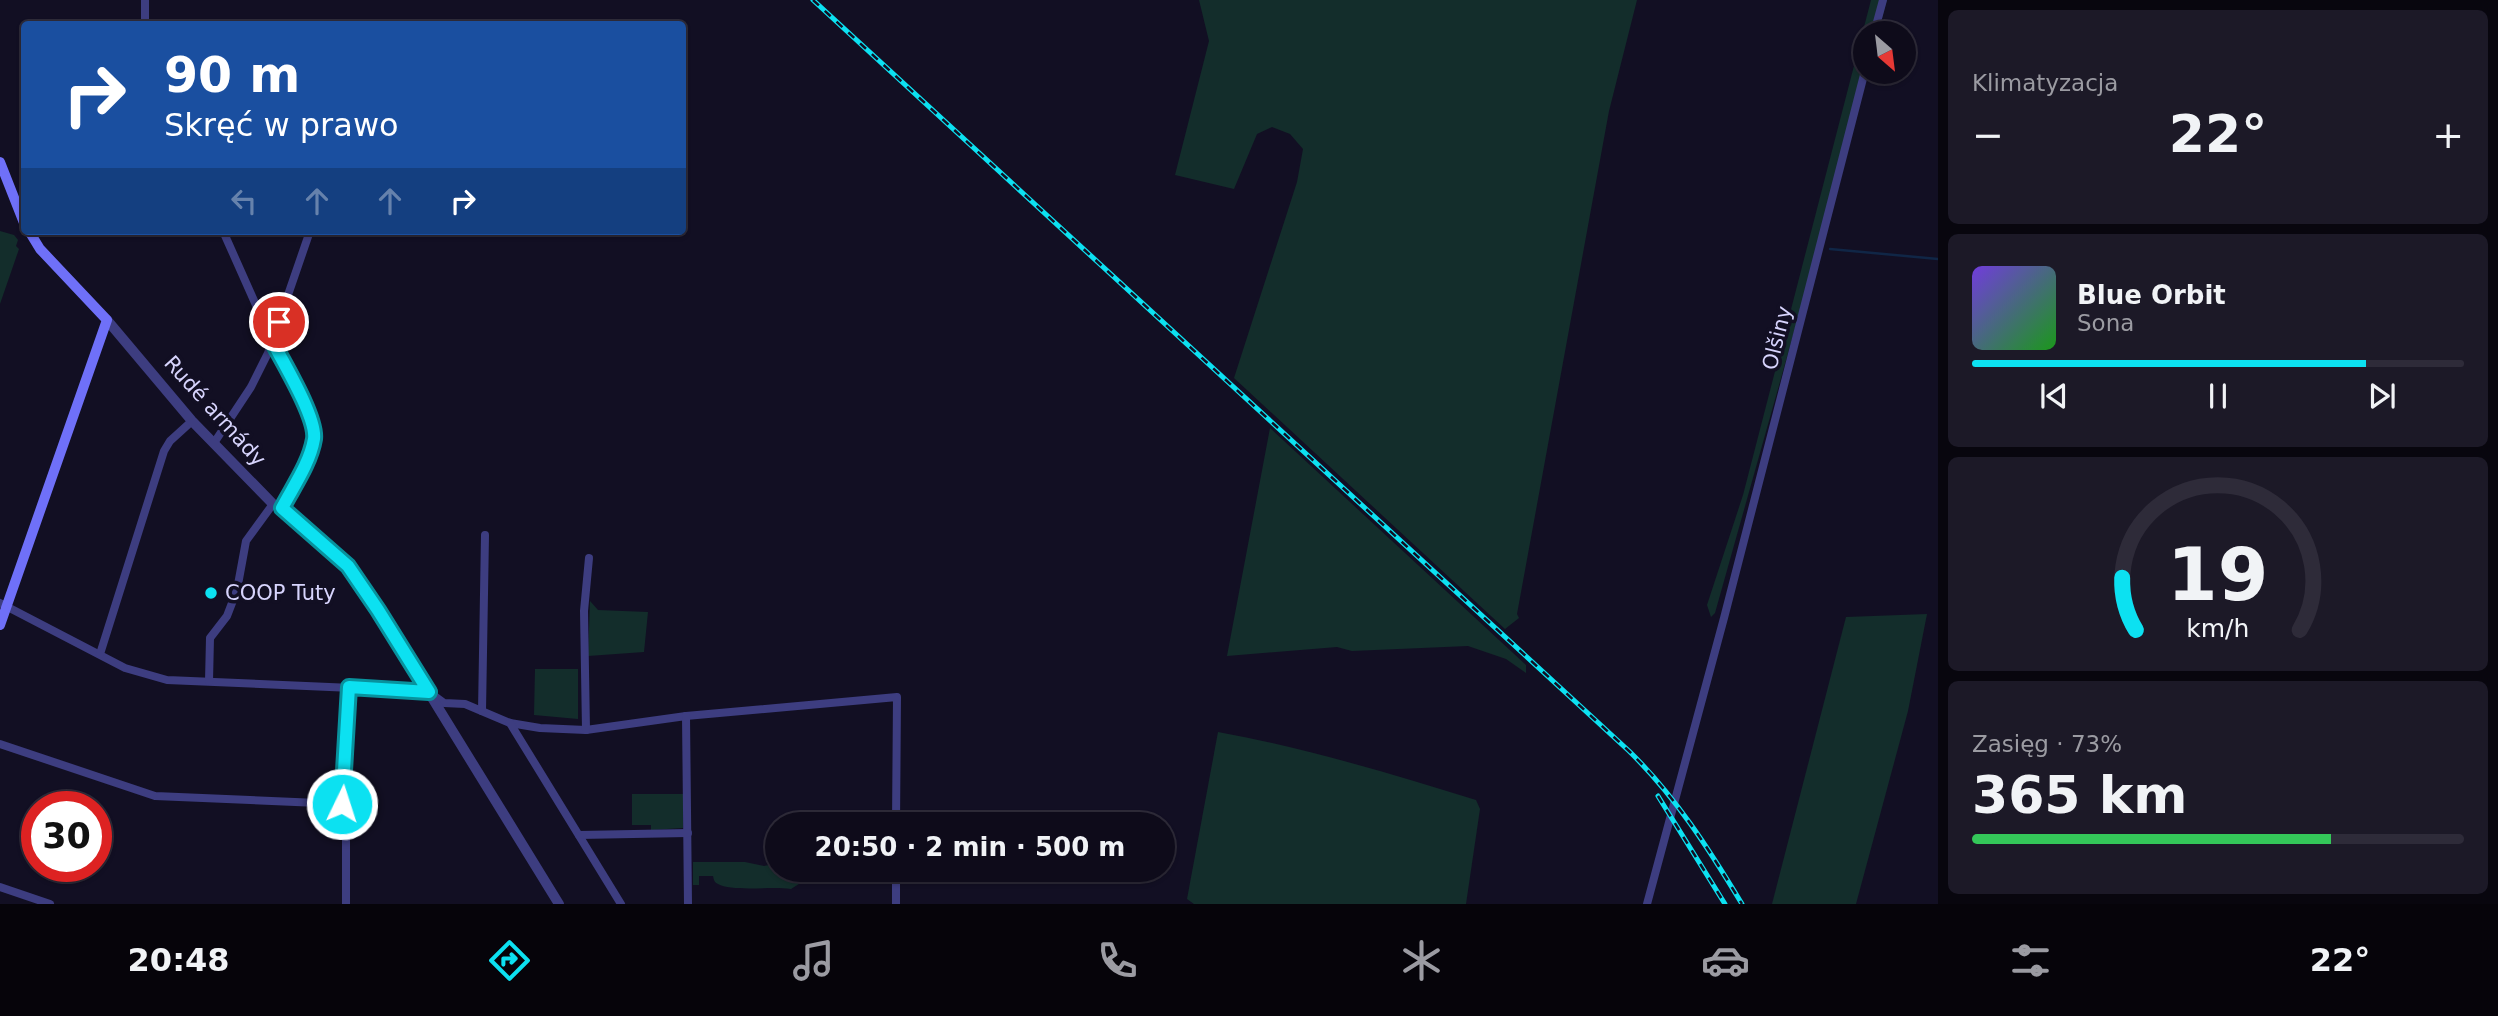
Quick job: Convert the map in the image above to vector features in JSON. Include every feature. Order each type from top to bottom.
[{"type":"main road","points":[[0,162],[21,215]]},
{"type":"main road","name":"Rudé armády","points":[[31,235],[40,249],[107,320]]},
{"type":"main road","points":[[0,625],[3,604],[107,320]]},
{"type":"street","points":[[145,0],[145,21]]},
{"type":"street","points":[[1877,21],[1883,0]]},
{"type":"street","name":"Olšiny","points":[[1647,904],[1862,84]]},
{"type":"street","points":[[209,681],[210,638],[228,616],[237,590],[246,541],[278,506],[309,456],[314,438],[313,422],[272,341],[224,235]]},
{"type":"street","points":[[214,443],[251,387],[272,341],[309,235]]},
{"type":"street","name":"Rudé armády","points":[[107,320],[192,421],[278,506],[348,566],[378,610],[559,904]]},
{"type":"street","points":[[100,654],[164,451],[170,441],[192,421]]},
{"type":"street","points":[[482,712],[485,536]]},
{"type":"street","points":[[586,730],[584,611],[589,558]]},
{"type":"street","points":[[3,604],[125,668],[167,680],[429,692],[444,703],[465,704],[510,723],[586,730],[686,716],[897,697],[897,812]]},
{"type":"street","points":[[346,904],[346,811],[342,804],[349,687]]},
{"type":"street","points":[[686,716],[688,904]]},
{"type":"street","points":[[510,723],[621,904]]},
{"type":"street","points":[[0,744],[155,796],[342,804]]},
{"type":"street","points":[[579,835],[688,833]]},
{"type":"street","points":[[896,882],[896,904]]},
{"type":"street","points":[[0,887],[50,904]]},
{"type":"green space","points":[[1199,0],[1637,0],[1609,111],[1517,614],[1519,618],[1505,629],[1234,378],[1297,182],[1303,149],[1290,134],[1272,127],[1257,134],[1234,189],[1175,175],[1209,41]]},
{"type":"green space","points":[[1871,0],[1887,0],[1881,21],[1866,21]]},
{"type":"green space","points":[[1853,70],[1853,84],[1864,84],[1715,613],[1711,617],[1707,605],[1743,495]]},
{"type":"green space","points":[[0,231],[14,235],[19,249],[0,304]]},
{"type":"green space","points":[[1270,428],[1526,665],[1526,673],[1506,659],[1468,646],[1352,651],[1337,647],[1227,656]]},
{"type":"green space","points":[[590,601],[598,610],[648,612],[644,652],[588,656]]},
{"type":"green space","points":[[1927,614],[1908,711],[1856,904],[1772,904],[1846,617]]},
{"type":"green space","points":[[535,669],[578,669],[578,719],[534,715]]},
{"type":"green space","points":[[1218,732],[1381,771],[1476,800],[1480,809],[1466,904],[1194,904],[1187,899]]},
{"type":"green space","points":[[632,794],[684,794],[683,828],[651,830],[651,825],[632,825]]},
{"type":"green space","points":[[693,862],[745,862],[765,866],[765,882],[802,882],[791,889],[742,888],[718,884],[713,876],[699,876],[699,885],[693,885]]},
{"type":"waterway","points":[[1830,249],[1938,259]]},
{"type":"railway","points":[[813,0],[1629,751],[1646,768],[1690,824],[1742,904]]},
{"type":"railway","points":[[1658,796],[1725,904]]},
{"type":"place","name":"COOP Tuty","points":[[211,593]]},
{"type":"route","points":[[279,322],[272,341],[313,422],[314,438],[309,456],[282,508],[348,566],[429,692],[349,687],[342,804]]}]
